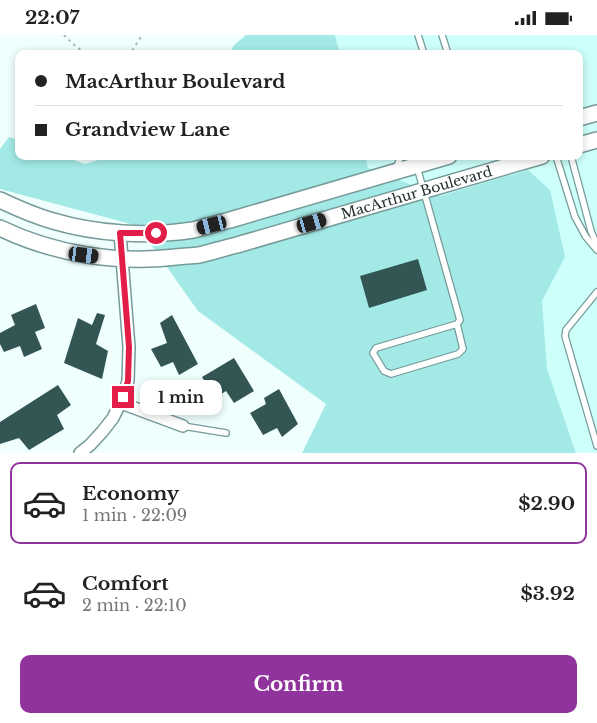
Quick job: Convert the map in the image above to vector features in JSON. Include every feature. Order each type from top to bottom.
[{"type":"main road","points":[[583,117],[597,113]]},
{"type":"main road","points":[[583,144],[597,140]]},
{"type":"main road","name":"MacArthur Boulevard","points":[[0,200],[53,221],[86,228],[120,233],[156,233],[193,229],[230,220],[433,160]]},
{"type":"main road","name":"MacArthur Boulevard","points":[[0,228],[46,246],[84,255],[123,259],[159,259],[198,255],[528,160]]},
{"type":"street","points":[[80,453],[90,445],[113,418],[121,403],[128,381],[129,347],[120,233]]},
{"type":"street","points":[[121,403],[183,426]]},
{"type":"lane","points":[[418,35],[423,50]]},
{"type":"lane","points":[[442,35],[447,50]]},
{"type":"lane","points":[[395,172],[400,160]]},
{"type":"lane","points":[[557,160],[575,217],[586,237],[597,250]]},
{"type":"lane","points":[[572,160],[591,231],[597,245]]},
{"type":"lane","points":[[417,165],[460,320],[457,324],[463,349],[458,354],[391,373],[384,371],[373,353],[376,348],[457,324]]},
{"type":"lane","points":[[597,292],[566,330],[565,336],[597,446]]},
{"type":"lane","points":[[183,426],[226,433]]},
{"type":"path","points":[[64,35],[81,50]]},
{"type":"path","points":[[133,50],[142,35]]},
{"type":"shaded area","points":[[246,35],[335,35],[339,50],[231,50],[234,45]]},
{"type":"shaded area","points":[[335,35],[597,35],[597,453],[576,453],[547,369],[542,301],[565,257],[528,171],[440,196],[367,168],[366,160],[583,160],[583,50],[339,50]]},
{"type":"shaded area","points":[[9,137],[15,139],[15,160],[74,160],[85,164],[98,160],[366,160],[368,168],[440,196],[528,170],[550,190],[565,257],[542,301],[547,369],[576,453],[302,453],[326,404],[198,311],[138,226],[0,189],[0,149]]},
{"type":"building","points":[[418,259],[427,290],[369,308],[360,276]]},
{"type":"building","points":[[36,304],[45,328],[35,332],[42,349],[24,357],[20,346],[4,352],[0,344],[0,333],[15,325],[11,315]]},
{"type":"building","points":[[97,313],[105,315],[96,344],[108,351],[102,379],[64,363],[78,318],[92,325]]},
{"type":"building","points":[[172,315],[198,364],[179,375],[173,362],[161,367],[151,349],[167,343],[160,323]]},
{"type":"building","points":[[234,358],[254,391],[234,403],[226,391],[215,398],[202,377]]},
{"type":"building","points":[[58,385],[71,405],[57,415],[64,429],[29,450],[19,438],[0,444],[0,422]]},
{"type":"building","points":[[279,389],[298,424],[282,437],[277,428],[263,435],[250,413],[266,404],[264,398]]},
{"type":"route","points":[[123,397],[128,381],[129,347],[120,233],[156,233]]}]
